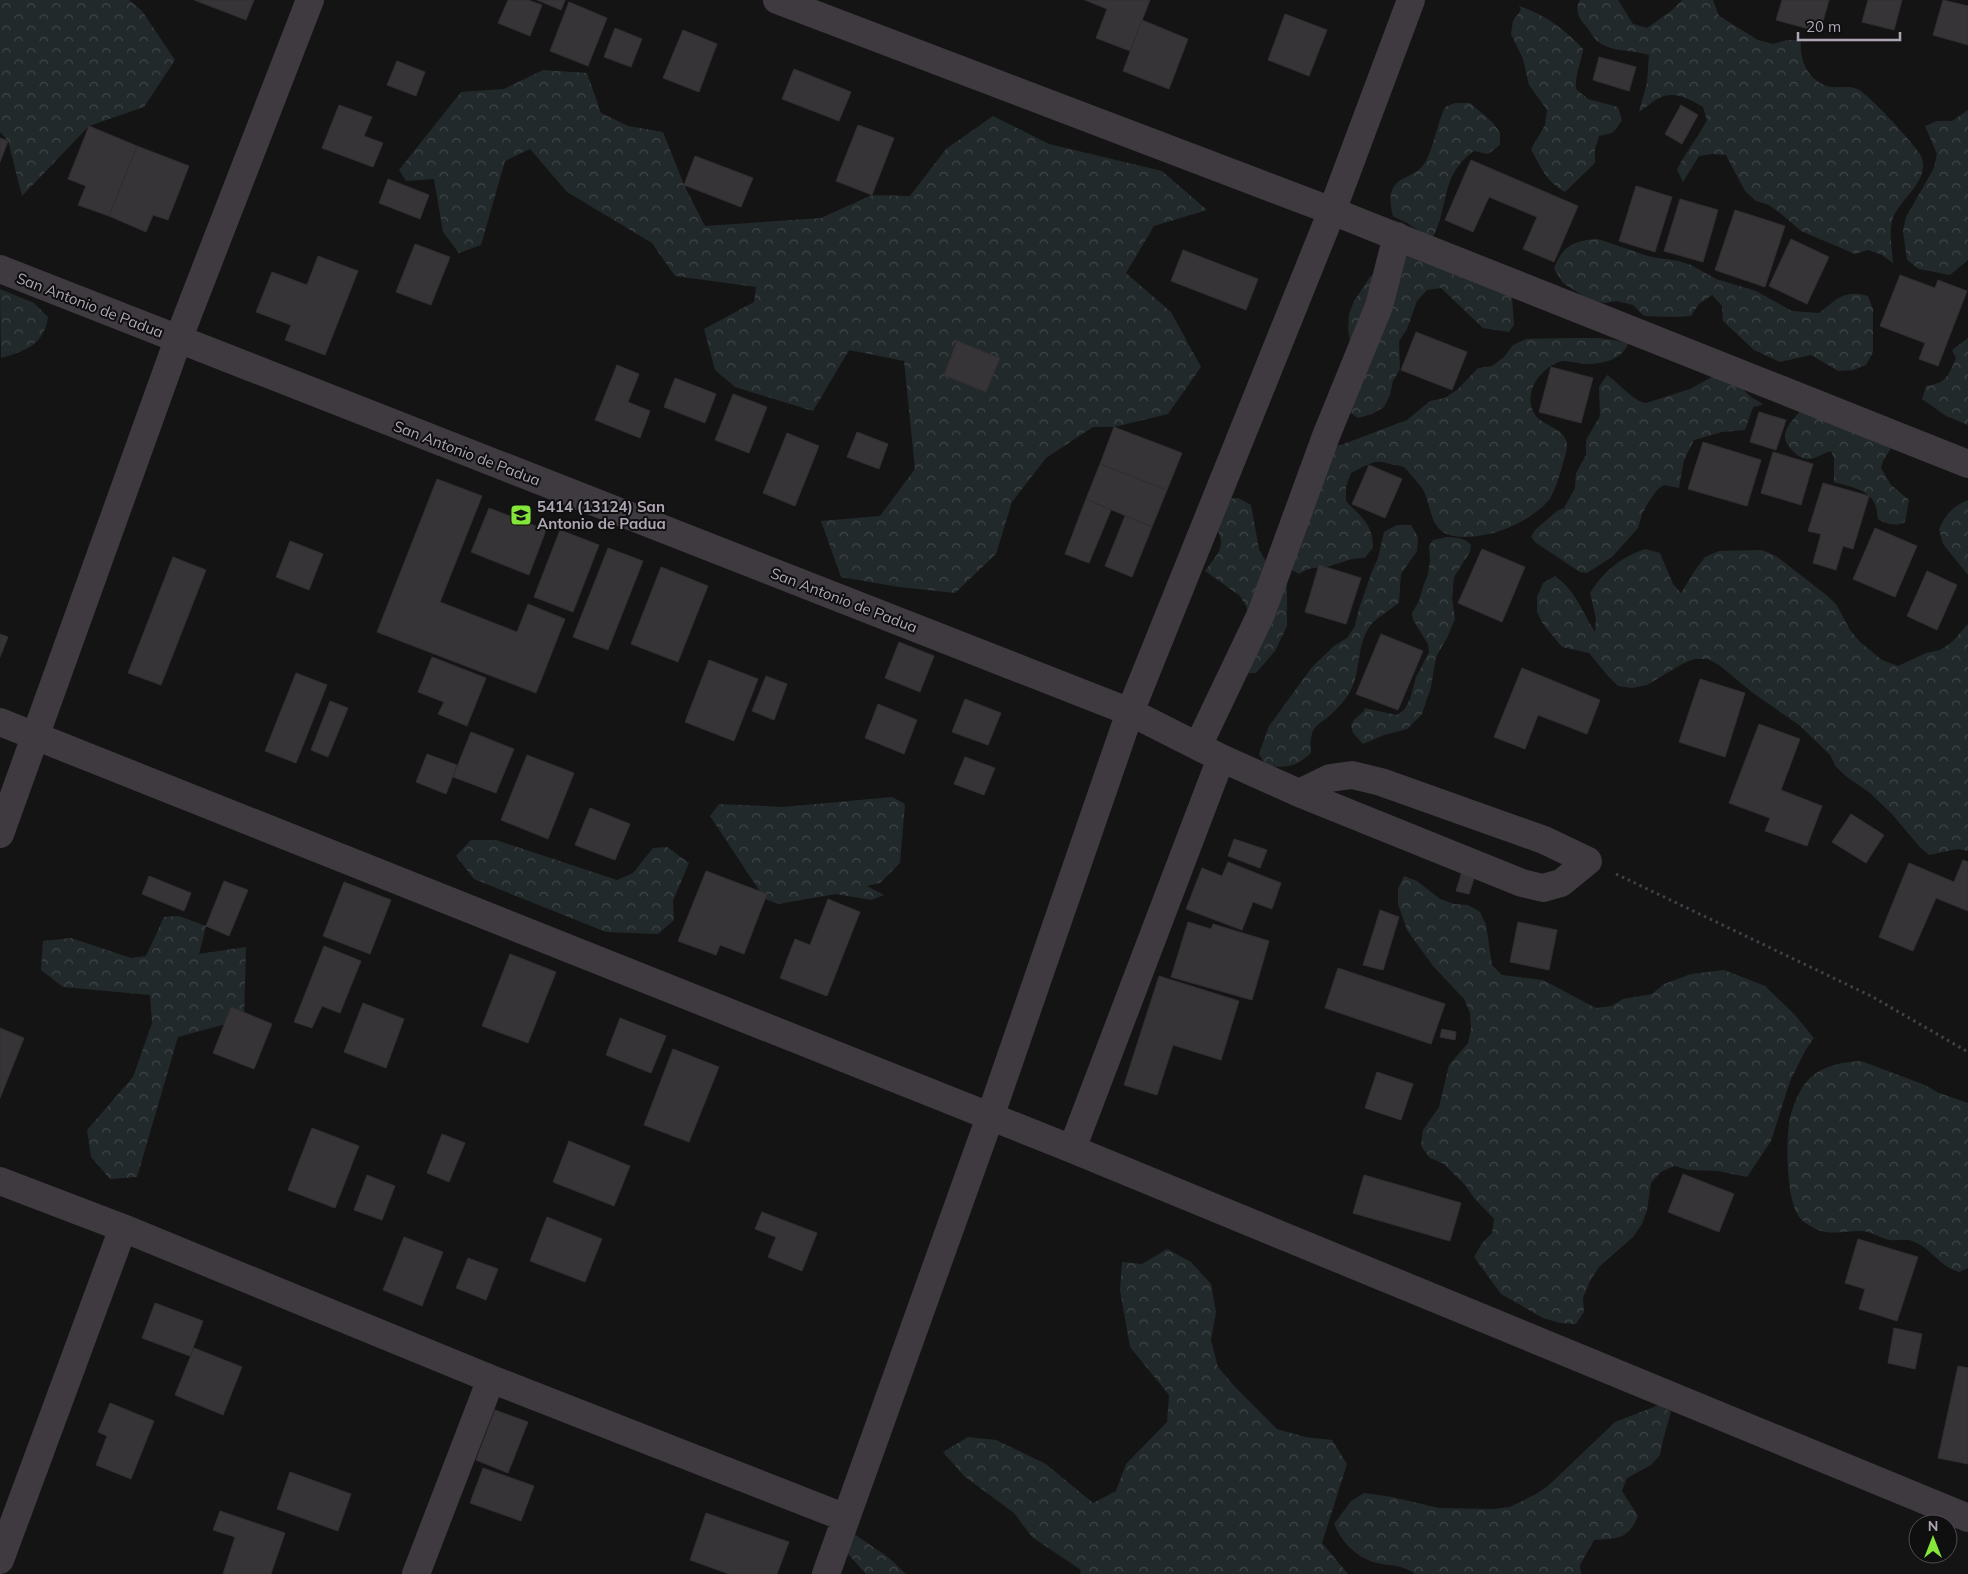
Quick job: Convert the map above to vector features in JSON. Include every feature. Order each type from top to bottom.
[{"type":"street","points":[[0,834],[178,340],[310,0]]},
{"type":"street","points":[[777,0],[1397,236],[1968,464]]},
{"type":"street","points":[[826,1574],[990,1117],[1130,712],[1332,211],[1411,0]]},
{"type":"street","points":[[1072,1149],[1209,752],[1326,436],[1379,306],[1397,236]]},
{"type":"street","name":"San Antonio de Padua","points":[[0,269],[1130,712],[1209,752],[1300,793],[1522,882],[1543,888],[1561,883],[1588,861]]},
{"type":"street","points":[[0,722],[1072,1149],[1968,1518]]},
{"type":"street","points":[[1300,793],[1330,778],[1352,775],[1381,782],[1544,840],[1588,861]]},
{"type":"street","points":[[0,1181],[124,1228],[491,1379],[846,1518]]},
{"type":"street","points":[[0,1560],[124,1228]]},
{"type":"street","points":[[416,1574],[491,1379]]},
{"type":"path","points":[[1588,861],[1872,996],[1968,1052]]},
{"type":"green space","points":[[0,0],[129,0],[142,11],[175,60],[144,107],[89,126],[22,196],[8,141],[0,132]]},
{"type":"green space","points":[[1580,0],[1618,0],[1633,24],[1647,28],[1671,11],[1682,0],[1713,0],[1719,16],[1758,40],[1773,44],[1787,40],[1801,40],[1801,54],[1806,68],[1814,79],[1820,83],[1827,86],[1853,88],[1863,92],[1909,140],[1920,154],[1923,163],[1919,181],[1900,205],[1892,221],[1893,263],[1882,255],[1868,250],[1855,254],[1801,231],[1769,205],[1756,201],[1745,191],[1726,155],[1712,154],[1699,156],[1683,182],[1677,170],[1707,120],[1703,107],[1684,97],[1669,95],[1658,99],[1639,112],[1647,83],[1649,55],[1615,49],[1596,40],[1579,16],[1578,7]]},
{"type":"green space","points":[[1519,6],[1537,13],[1554,23],[1583,49],[1576,78],[1576,89],[1588,99],[1618,107],[1622,121],[1612,133],[1599,136],[1595,149],[1595,163],[1565,192],[1549,179],[1531,149],[1545,125],[1547,110],[1529,85],[1523,59],[1511,34],[1513,21],[1521,10]]},
{"type":"green space","points":[[543,70],[587,73],[601,113],[628,126],[663,132],[684,185],[705,226],[821,218],[872,195],[910,196],[946,149],[993,116],[1049,144],[1162,171],[1207,210],[1154,226],[1126,273],[1171,312],[1201,367],[1168,414],[1114,427],[1093,427],[1046,458],[1012,502],[996,554],[955,593],[899,587],[841,577],[821,521],[880,516],[915,469],[904,361],[849,350],[813,411],[735,387],[715,370],[704,329],[754,302],[756,287],[675,276],[652,243],[567,192],[530,149],[505,161],[481,245],[459,253],[443,232],[434,179],[406,181],[399,170],[461,92],[504,89]]},
{"type":"green space","points":[[1455,103],[1470,103],[1491,121],[1500,132],[1500,145],[1488,154],[1474,151],[1455,171],[1450,181],[1438,227],[1432,239],[1393,216],[1392,191],[1401,180],[1422,167],[1430,153],[1445,107]]},
{"type":"green space","points":[[1968,110],[1968,260],[1950,275],[1919,269],[1907,260],[1903,231],[1906,217],[1934,168],[1937,154],[1925,126],[1937,121],[1952,121]]},
{"type":"green space","points":[[1598,239],[1651,257],[1679,261],[1691,265],[1716,279],[1756,291],[1792,311],[1819,313],[1841,297],[1853,294],[1868,296],[1873,309],[1873,352],[1866,365],[1853,370],[1838,371],[1811,355],[1780,362],[1754,350],[1723,321],[1722,306],[1712,295],[1699,304],[1691,316],[1674,317],[1644,316],[1633,305],[1617,301],[1603,303],[1588,299],[1563,283],[1554,269],[1561,255],[1570,246],[1582,241]]},
{"type":"green space","points":[[1409,255],[1512,296],[1514,325],[1509,332],[1483,328],[1441,288],[1427,290],[1417,301],[1407,329],[1399,341],[1400,369],[1393,381],[1390,395],[1384,407],[1372,414],[1358,418],[1346,410],[1350,342],[1348,329],[1349,314],[1354,301],[1370,277],[1394,257]]},
{"type":"green space","points":[[0,289],[34,303],[48,317],[46,327],[38,340],[18,353],[1,358]]},
{"type":"green space","points":[[1598,338],[1628,342],[1623,352],[1613,359],[1595,364],[1563,361],[1552,365],[1535,382],[1531,392],[1533,412],[1540,420],[1564,436],[1567,447],[1554,490],[1549,500],[1540,509],[1506,529],[1479,536],[1454,536],[1439,529],[1422,488],[1405,468],[1383,462],[1372,463],[1351,473],[1346,487],[1346,501],[1368,527],[1371,533],[1373,548],[1364,558],[1310,569],[1299,574],[1288,568],[1325,451],[1407,420],[1430,401],[1445,398],[1458,389],[1478,368],[1492,366],[1504,357],[1513,345],[1526,339]]},
{"type":"green space","points":[[1968,338],[1968,425],[1946,416],[1922,399],[1926,386],[1938,383],[1946,378],[1956,358],[1952,350]]},
{"type":"green space","points":[[1717,374],[1730,377],[1751,397],[1763,404],[1756,407],[1755,405],[1745,430],[1722,432],[1694,440],[1684,460],[1679,488],[1664,485],[1658,489],[1642,514],[1638,528],[1612,557],[1587,573],[1580,572],[1536,543],[1531,537],[1535,530],[1557,511],[1564,508],[1575,488],[1576,473],[1586,455],[1586,440],[1600,416],[1599,387],[1607,375],[1631,396],[1646,403],[1690,389]]},
{"type":"green space","points":[[1803,407],[1889,441],[1891,448],[1881,468],[1891,485],[1909,500],[1905,522],[1891,524],[1878,519],[1875,504],[1868,495],[1857,489],[1834,482],[1834,458],[1831,451],[1809,459],[1794,452],[1787,444],[1785,433]]},
{"type":"green space","points":[[1238,498],[1251,505],[1259,549],[1266,562],[1287,583],[1287,626],[1275,651],[1256,673],[1242,673],[1247,608],[1240,596],[1205,571],[1218,554],[1221,544],[1214,524],[1227,499]]},
{"type":"green space","points":[[1968,500],[1968,575],[1943,544],[1939,529],[1950,511]]},
{"type":"green space","points":[[1397,525],[1411,525],[1418,537],[1417,551],[1401,574],[1399,602],[1368,629],[1364,637],[1352,688],[1330,716],[1315,728],[1311,738],[1311,753],[1290,766],[1266,766],[1259,754],[1269,726],[1312,667],[1334,646],[1347,638],[1355,626],[1358,612],[1378,558],[1384,532]]},
{"type":"green space","points":[[1447,537],[1463,539],[1471,545],[1470,552],[1454,577],[1452,598],[1455,619],[1436,657],[1431,687],[1422,714],[1407,729],[1384,735],[1363,744],[1353,733],[1351,726],[1354,720],[1365,710],[1364,708],[1397,715],[1404,710],[1410,699],[1416,677],[1429,652],[1428,644],[1413,620],[1412,613],[1419,601],[1428,574],[1429,546],[1433,540]]},
{"type":"green space","points":[[1645,549],[1660,553],[1673,584],[1681,593],[1705,557],[1719,551],[1762,550],[1776,556],[1836,604],[1850,630],[1860,642],[1882,660],[1898,666],[1926,653],[1940,650],[1952,642],[1968,624],[1968,851],[1958,849],[1929,855],[1870,793],[1836,767],[1830,755],[1799,725],[1753,693],[1719,665],[1708,659],[1694,659],[1647,685],[1632,688],[1618,686],[1589,653],[1562,647],[1543,624],[1537,612],[1537,597],[1543,583],[1555,576],[1563,582],[1574,596],[1595,632],[1596,619],[1590,593],[1613,566]]},
{"type":"green space","points":[[892,797],[905,804],[900,863],[880,883],[867,886],[884,895],[871,900],[836,894],[778,904],[765,899],[710,816],[719,804],[783,807]]},
{"type":"green space","points":[[471,840],[496,840],[617,880],[633,873],[653,848],[667,847],[689,863],[673,901],[674,920],[658,934],[606,932],[474,879],[456,856]]},
{"type":"green space","points":[[1404,876],[1417,881],[1440,899],[1454,904],[1468,905],[1480,912],[1486,925],[1492,965],[1502,975],[1543,980],[1596,1008],[1611,1006],[1623,999],[1652,994],[1664,984],[1691,974],[1724,970],[1765,986],[1795,1015],[1814,1038],[1805,1051],[1790,1081],[1771,1141],[1747,1177],[1718,1171],[1689,1170],[1674,1166],[1661,1172],[1651,1183],[1647,1210],[1642,1224],[1633,1237],[1599,1267],[1590,1281],[1583,1298],[1584,1312],[1576,1324],[1560,1323],[1543,1318],[1501,1294],[1474,1257],[1482,1243],[1492,1233],[1494,1219],[1444,1164],[1430,1158],[1421,1146],[1423,1130],[1439,1107],[1449,1065],[1468,1043],[1471,1029],[1470,1013],[1464,999],[1433,966],[1407,930],[1398,904],[1398,889]]},
{"type":"green space","points":[[179,916],[206,926],[199,954],[246,947],[244,1019],[178,1037],[137,1177],[110,1179],[91,1157],[87,1130],[133,1077],[152,1023],[150,995],[63,987],[41,970],[43,941],[71,938],[131,958],[146,956],[164,917]]},
{"type":"green space","points":[[1861,1061],[1968,1103],[1968,1268],[1959,1272],[1949,1268],[1926,1249],[1912,1241],[1888,1240],[1864,1231],[1821,1231],[1806,1223],[1798,1215],[1791,1194],[1787,1150],[1789,1123],[1796,1099],[1804,1085],[1816,1073],[1834,1065]]},
{"type":"green space","points":[[1167,1249],[1191,1262],[1211,1284],[1216,1312],[1211,1340],[1218,1367],[1277,1429],[1305,1437],[1332,1440],[1347,1464],[1322,1543],[1348,1574],[1080,1574],[1081,1570],[1032,1537],[1014,1513],[964,1476],[943,1452],[968,1437],[996,1440],[1046,1464],[1093,1503],[1116,1491],[1126,1464],[1167,1422],[1169,1395],[1130,1347],[1120,1290],[1122,1262],[1142,1264]]},
{"type":"green space","points":[[1659,1405],[1671,1412],[1660,1455],[1651,1465],[1627,1478],[1622,1491],[1638,1516],[1626,1534],[1616,1538],[1594,1540],[1580,1565],[1581,1574],[1415,1574],[1404,1568],[1379,1564],[1360,1556],[1345,1542],[1334,1524],[1351,1501],[1364,1493],[1392,1497],[1439,1508],[1494,1509],[1510,1507],[1549,1485],[1615,1422]]},
{"type":"green space","points":[[854,1534],[888,1557],[906,1574],[866,1574],[848,1554],[847,1539]]},
{"type":"building","points":[[194,0],[254,0],[246,20]]},
{"type":"building","points":[[508,0],[528,0],[542,5],[530,36],[498,23]]},
{"type":"building","points":[[537,0],[565,0],[561,10]]},
{"type":"building","points":[[1085,0],[1150,0],[1130,51],[1096,38],[1107,9]]},
{"type":"building","points":[[1782,0],[1829,0],[1820,32],[1776,20]]},
{"type":"building","points":[[1868,0],[1902,0],[1894,30],[1862,22]]},
{"type":"building","points":[[1943,0],[1968,6],[1968,45],[1933,35]]},
{"type":"building","points":[[569,2],[607,18],[588,66],[550,51]]},
{"type":"building","points":[[1285,14],[1327,30],[1309,76],[1268,60]]},
{"type":"building","points":[[1142,20],[1188,39],[1169,89],[1123,71]]},
{"type":"building","points":[[615,28],[642,39],[631,67],[604,57]]},
{"type":"building","points":[[683,30],[717,44],[699,92],[663,78]]},
{"type":"building","points":[[1599,57],[1636,67],[1629,91],[1593,80]]},
{"type":"building","points":[[397,61],[425,72],[416,96],[387,85]]},
{"type":"building","points":[[794,69],[851,92],[839,121],[782,99]]},
{"type":"building","points":[[339,105],[372,117],[364,136],[383,143],[373,167],[322,148]]},
{"type":"building","points":[[1681,105],[1698,115],[1682,144],[1665,134]]},
{"type":"building","points":[[858,125],[894,138],[872,195],[836,181]]},
{"type":"building","points":[[89,126],[137,146],[109,216],[78,205],[86,186],[68,179]]},
{"type":"building","points":[[0,138],[8,141],[0,162]]},
{"type":"building","points":[[137,146],[189,166],[168,220],[153,215],[146,232],[109,216]]},
{"type":"building","points":[[695,156],[753,178],[741,207],[684,185]]},
{"type":"building","points":[[1471,160],[1578,206],[1554,262],[1523,249],[1537,217],[1489,197],[1473,232],[1445,220]]},
{"type":"building","points":[[388,179],[429,195],[420,219],[379,203]]},
{"type":"building","points":[[1636,186],[1672,197],[1655,252],[1619,241]]},
{"type":"building","points":[[1680,199],[1718,210],[1703,262],[1664,251]]},
{"type":"building","points":[[1735,210],[1785,226],[1765,287],[1715,270]]},
{"type":"building","points":[[1791,239],[1829,257],[1807,304],[1769,286]]},
{"type":"building","points":[[415,244],[450,257],[431,305],[396,292]]},
{"type":"building","points":[[1183,250],[1258,279],[1246,310],[1171,281]]},
{"type":"building","points":[[318,256],[358,271],[325,355],[285,340],[291,325],[256,312],[272,272],[307,285]]},
{"type":"building","points":[[1900,275],[1935,288],[1938,280],[1967,291],[1938,366],[1919,359],[1925,343],[1880,326]]},
{"type":"building","points":[[1416,332],[1467,352],[1452,390],[1401,370]]},
{"type":"building","points":[[957,341],[1000,358],[986,392],[944,375]]},
{"type":"building","points":[[617,365],[639,374],[628,402],[650,411],[640,438],[595,420]]},
{"type":"building","points":[[1551,367],[1593,378],[1581,423],[1539,412]]},
{"type":"building","points":[[675,378],[716,394],[705,423],[664,407]]},
{"type":"building","points":[[733,394],[767,407],[749,453],[715,440]]},
{"type":"building","points":[[1759,412],[1786,420],[1776,450],[1750,442]]},
{"type":"building","points":[[1114,427],[1182,453],[1167,490],[1100,464]]},
{"type":"building","points":[[857,432],[888,444],[879,469],[847,457]]},
{"type":"building","points":[[787,433],[819,446],[795,506],[763,493]]},
{"type":"building","points":[[1703,442],[1761,460],[1747,506],[1688,489]]},
{"type":"building","points":[[1773,452],[1813,464],[1801,505],[1761,493]]},
{"type":"building","points":[[1100,464],[1167,490],[1152,527],[1086,499]]},
{"type":"building","points":[[1369,465],[1402,479],[1385,518],[1352,504]]},
{"type":"building","points":[[437,479],[482,496],[440,602],[517,632],[528,604],[565,619],[536,693],[377,632]]},
{"type":"building","points":[[1823,483],[1869,496],[1853,549],[1843,546],[1836,570],[1813,563],[1821,534],[1808,531]]},
{"type":"building","points":[[1086,499],[1111,510],[1089,563],[1065,554]]},
{"type":"building","points":[[489,508],[546,530],[529,575],[471,552]]},
{"type":"building","points":[[1125,516],[1152,527],[1132,577],[1105,566]]},
{"type":"building","points":[[1875,528],[1917,546],[1895,597],[1853,579]]},
{"type":"building","points":[[560,530],[599,545],[573,612],[534,597]]},
{"type":"building","points":[[290,541],[323,554],[309,590],[276,577]]},
{"type":"building","points":[[608,548],[643,561],[608,650],[573,637]]},
{"type":"building","points":[[1482,549],[1525,567],[1502,622],[1458,603]]},
{"type":"building","points":[[173,557],[206,570],[161,685],[128,673]]},
{"type":"building","points":[[1319,565],[1361,578],[1346,624],[1305,612]]},
{"type":"building","points":[[661,567],[708,586],[678,662],[631,644]]},
{"type":"building","points":[[1927,571],[1957,585],[1937,630],[1907,616]]},
{"type":"building","points":[[0,634],[8,637],[0,657]]},
{"type":"building","points":[[1381,634],[1423,651],[1398,710],[1356,694]]},
{"type":"building","points":[[899,642],[934,656],[920,692],[885,678]]},
{"type":"building","points":[[432,657],[486,678],[467,726],[438,714],[444,702],[418,692]]},
{"type":"building","points":[[709,660],[758,679],[734,741],[685,722]]},
{"type":"building","points":[[1522,668],[1600,700],[1587,734],[1538,715],[1525,749],[1494,737]]},
{"type":"building","points":[[296,673],[327,685],[296,763],[265,751]]},
{"type":"building","points":[[766,676],[787,684],[774,720],[752,711]]},
{"type":"building","points":[[1700,679],[1745,693],[1725,757],[1679,742]]},
{"type":"building","points":[[965,699],[1001,713],[988,745],[952,732]]},
{"type":"building","points":[[330,701],[348,708],[328,757],[311,750]]},
{"type":"building","points":[[878,704],[917,720],[904,754],[865,738]]},
{"type":"building","points":[[1759,724],[1800,739],[1781,790],[1822,806],[1807,846],[1765,831],[1770,818],[1729,803]]},
{"type":"building","points":[[471,732],[514,749],[496,793],[453,777]]},
{"type":"building","points":[[427,754],[457,765],[446,794],[416,782]]},
{"type":"building","points":[[527,755],[574,773],[548,839],[501,820]]},
{"type":"building","points":[[965,757],[995,768],[984,795],[954,784]]},
{"type":"building","points":[[590,808],[630,824],[615,860],[575,845]]},
{"type":"building","points":[[1851,814],[1884,835],[1866,863],[1832,842]]},
{"type":"building","points":[[1234,839],[1267,850],[1260,868],[1228,856]]},
{"type":"building","points":[[1963,860],[1968,862],[1968,911],[1936,898],[1913,951],[1879,937],[1909,863],[1954,882]]},
{"type":"building","points":[[1228,862],[1281,883],[1272,909],[1253,902],[1242,930],[1186,909],[1202,868],[1222,876]]},
{"type":"building","points":[[1463,868],[1476,872],[1469,894],[1456,891]]},
{"type":"building","points":[[706,871],[767,894],[744,954],[720,945],[716,955],[678,941]]},
{"type":"building","points":[[149,876],[191,893],[184,911],[142,894]]},
{"type":"building","points":[[224,881],[248,890],[229,936],[206,926]]},
{"type":"building","points":[[344,882],[391,900],[370,954],[323,936]]},
{"type":"building","points":[[828,899],[860,912],[827,996],[780,978],[795,939],[810,945]]},
{"type":"building","points":[[1380,910],[1399,917],[1383,970],[1363,965]]},
{"type":"building","points":[[1188,922],[1211,929],[1213,924],[1269,941],[1252,1000],[1171,977]]},
{"type":"building","points":[[1518,922],[1557,930],[1549,970],[1510,962]]},
{"type":"building","points":[[324,946],[361,961],[340,1013],[322,1006],[312,1028],[294,1022]]},
{"type":"building","points":[[510,954],[556,972],[528,1043],[482,1026]]},
{"type":"building","points":[[1338,968],[1445,1004],[1431,1044],[1325,1008]]},
{"type":"building","points":[[1159,976],[1239,1001],[1221,1060],[1173,1045],[1157,1095],[1124,1085]]},
{"type":"building","points":[[363,1003],[404,1019],[386,1068],[344,1052]]},
{"type":"building","points":[[231,1007],[272,1024],[254,1069],[213,1053]]},
{"type":"building","points":[[620,1018],[666,1036],[651,1073],[606,1055]]},
{"type":"building","points":[[0,1028],[24,1038],[0,1098]]},
{"type":"building","points":[[1442,1029],[1456,1032],[1455,1040],[1440,1037]]},
{"type":"building","points":[[673,1049],[719,1067],[689,1142],[644,1125]]},
{"type":"building","points":[[1377,1072],[1413,1084],[1401,1120],[1365,1108]]},
{"type":"building","points":[[312,1128],[359,1146],[335,1208],[288,1190]]},
{"type":"building","points":[[442,1134],[465,1143],[449,1182],[427,1173]]},
{"type":"building","points":[[569,1141],[630,1166],[614,1206],[553,1182]]},
{"type":"building","points":[[1683,1174],[1734,1194],[1719,1232],[1668,1212]]},
{"type":"building","points":[[367,1175],[395,1186],[382,1220],[354,1210]]},
{"type":"building","points":[[1364,1175],[1461,1203],[1450,1241],[1353,1213]]},
{"type":"building","points":[[762,1212],[817,1233],[802,1271],[768,1257],[776,1237],[755,1229]]},
{"type":"building","points":[[547,1217],[602,1239],[585,1282],[530,1261]]},
{"type":"building","points":[[404,1237],[443,1252],[422,1306],[383,1290]]},
{"type":"building","points":[[1858,1239],[1918,1257],[1897,1321],[1859,1309],[1865,1289],[1845,1283]]},
{"type":"building","points":[[468,1258],[498,1269],[486,1300],[456,1288]]},
{"type":"building","points":[[155,1303],[203,1321],[190,1356],[142,1338]]},
{"type":"building","points":[[1894,1328],[1922,1334],[1915,1369],[1888,1363]]},
{"type":"building","points":[[194,1348],[242,1367],[223,1415],[175,1395]]},
{"type":"building","points":[[1958,1366],[1968,1368],[1968,1464],[1938,1458]]},
{"type":"building","points":[[110,1403],[154,1421],[131,1479],[96,1465],[107,1436],[98,1432]]},
{"type":"building","points":[[495,1410],[528,1422],[508,1473],[476,1460]]},
{"type":"building","points":[[483,1468],[534,1486],[521,1521],[470,1503]]},
{"type":"building","points":[[290,1472],[351,1494],[338,1531],[277,1509]]},
{"type":"building","points":[[220,1511],[285,1533],[271,1574],[223,1574],[235,1537],[213,1530]]},
{"type":"building","points":[[706,1513],[789,1542],[777,1574],[729,1574],[690,1560]]},
{"type":"place","name":"5414 (13124) San Antonio de Padua","points":[[521,515]]}]
